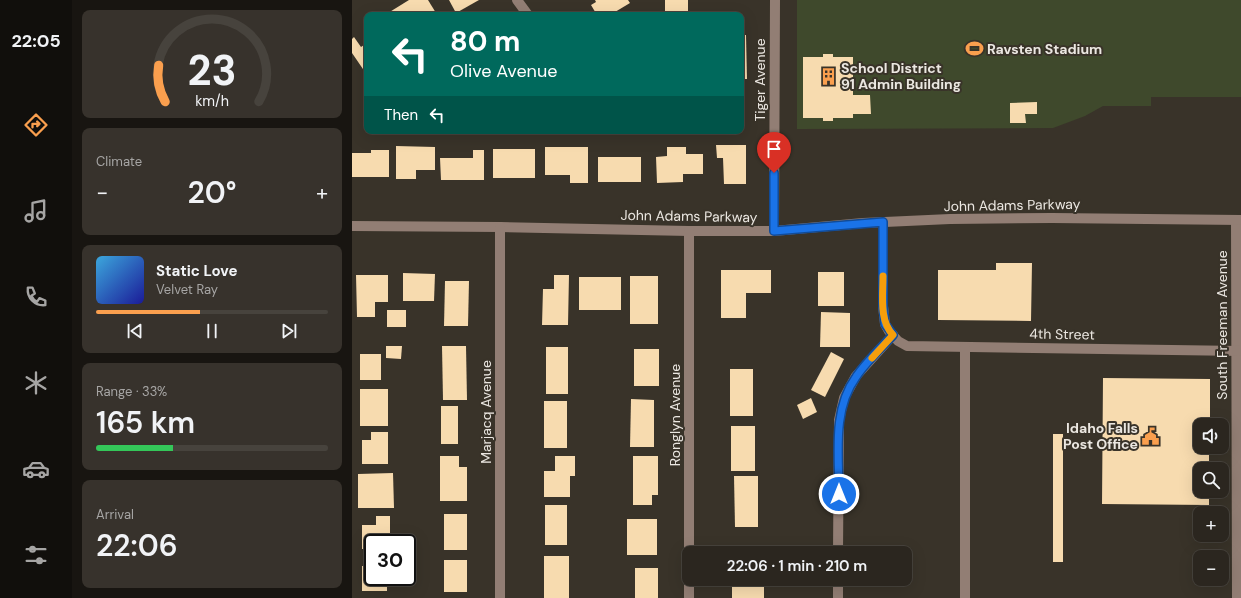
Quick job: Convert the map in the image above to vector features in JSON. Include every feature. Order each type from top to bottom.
[{"type":"street","points":[[517,0],[526,12]]},
{"type":"street","name":"Tiger Avenue","points":[[774,231],[775,0]]},
{"type":"street","name":"John Adams Parkway","points":[[352,226],[774,231],[883,222],[1052,218],[1239,220]]},
{"type":"street","name":"South Freeman Avenue","points":[[1236,598],[1239,580],[1239,220]]},
{"type":"street","points":[[838,546],[839,420],[844,398],[856,376],[891,333],[885,324],[883,306],[883,222]]},
{"type":"street","name":"Marjacq Avenue","points":[[500,227],[500,598]]},
{"type":"street","name":"Ronglyn Avenue","points":[[688,231],[689,598]]},
{"type":"street","name":"4th Street","points":[[891,333],[898,341],[908,346],[1239,351]]},
{"type":"street","points":[[965,347],[965,598]]},
{"type":"street","points":[[838,586],[838,598]]},
{"type":"green space","name":"Ravsten Stadium","points":[[797,0],[1241,0],[1241,97],[1151,97],[1151,106],[1103,106],[1085,116],[1053,128],[797,129]]},
{"type":"building","points":[[409,0],[428,0],[435,12],[390,12]]},
{"type":"building","points":[[449,0],[479,0],[458,12],[455,12]]},
{"type":"building","points":[[595,0],[628,0],[630,3],[615,12],[595,12],[591,5],[596,2]]},
{"type":"building","points":[[665,0],[688,0],[688,12],[665,12]]},
{"type":"building","points":[[744,35],[746,35],[747,79],[744,79]]},
{"type":"building","points":[[354,37],[361,47],[364,45],[364,71],[352,53],[352,39]]},
{"type":"building","name":"School District 91 Admin Building","points":[[823,54],[833,54],[833,57],[853,57],[853,95],[870,95],[871,114],[853,114],[853,118],[833,118],[833,121],[823,121],[823,118],[803,118],[803,57],[823,57]]},
{"type":"building","points":[[1037,102],[1037,114],[1025,114],[1026,123],[1010,123],[1010,103]]},
{"type":"building","points":[[716,145],[746,145],[746,184],[724,184],[723,158],[717,158]]},
{"type":"building","points":[[396,146],[435,147],[435,170],[416,170],[416,179],[396,179]]},
{"type":"building","points":[[545,147],[588,147],[588,183],[570,183],[570,175],[545,175]]},
{"type":"building","points":[[667,147],[686,147],[686,154],[703,154],[703,174],[683,174],[683,182],[657,183],[656,157],[667,156]]},
{"type":"building","points":[[493,149],[535,149],[535,178],[493,178]]},
{"type":"building","points":[[371,150],[389,150],[389,177],[352,177],[352,153],[371,153]]},
{"type":"building","points":[[473,150],[484,150],[484,180],[441,180],[440,158],[473,158]]},
{"type":"building","points":[[598,157],[641,157],[641,182],[598,182]]},
{"type":"building","points":[[996,263],[1032,263],[1031,321],[938,320],[938,270],[996,270]]},
{"type":"building","points":[[721,270],[771,270],[771,293],[746,293],[746,318],[721,318]]},
{"type":"building","points":[[818,272],[844,272],[844,306],[818,306]]},
{"type":"building","points":[[403,273],[435,274],[434,301],[403,301]]},
{"type":"building","points":[[356,275],[388,275],[388,302],[375,302],[375,317],[357,317]]},
{"type":"building","points":[[554,275],[569,275],[568,325],[542,325],[543,289],[554,289]]},
{"type":"building","points":[[630,276],[658,276],[658,324],[630,324]]},
{"type":"building","points":[[579,277],[621,277],[621,310],[579,310]]},
{"type":"building","points":[[445,281],[469,281],[468,326],[444,326]]},
{"type":"building","points":[[387,310],[406,310],[406,327],[387,327]]},
{"type":"building","points":[[821,312],[850,313],[850,347],[820,347]]},
{"type":"building","points":[[386,346],[402,346],[401,359],[386,358]]},
{"type":"building","points":[[442,346],[466,346],[467,400],[443,400]]},
{"type":"building","points":[[546,347],[568,347],[568,394],[546,394]]},
{"type":"building","points":[[634,349],[659,349],[659,386],[634,386]]},
{"type":"building","points":[[831,352],[844,359],[825,397],[811,390]]},
{"type":"building","points":[[360,354],[381,354],[381,380],[360,380]]},
{"type":"building","points":[[730,369],[753,369],[753,416],[730,416]]},
{"type":"building","name":"Idaho Falls Post Office","points":[[1103,378],[1210,379],[1210,418],[1193,418],[1193,454],[1209,454],[1209,462],[1193,462],[1193,498],[1209,498],[1209,505],[1102,504]]},
{"type":"building","points":[[360,389],[388,389],[388,426],[360,426]]},
{"type":"building","points":[[811,398],[817,412],[803,419],[797,405]]},
{"type":"building","points":[[631,399],[654,400],[654,447],[630,447]]},
{"type":"building","points":[[544,401],[567,401],[567,448],[544,448]]},
{"type":"building","points":[[441,406],[458,406],[458,444],[441,444]]},
{"type":"building","points":[[731,426],[755,426],[755,471],[731,471]]},
{"type":"building","points":[[371,432],[388,432],[388,464],[362,464],[362,440],[371,440]]},
{"type":"building","points":[[1053,434],[1063,434],[1063,562],[1053,562]]},
{"type":"building","points":[[440,456],[459,456],[459,467],[467,467],[467,501],[440,501]]},
{"type":"building","points":[[555,456],[575,456],[575,476],[570,476],[570,497],[544,497],[544,471],[555,471]]},
{"type":"building","points":[[633,456],[658,456],[658,495],[652,495],[652,505],[633,505]]},
{"type":"building","points":[[393,473],[394,508],[358,508],[358,474]]},
{"type":"building","points":[[734,476],[758,476],[758,527],[735,527]]},
{"type":"building","points":[[545,505],[567,505],[567,545],[545,545]]},
{"type":"building","points":[[444,514],[467,514],[467,550],[444,550]]},
{"type":"building","points":[[376,516],[390,516],[390,534],[364,534],[364,549],[362,549],[362,525],[376,525]]},
{"type":"building","points":[[627,519],[657,519],[657,555],[627,555]]},
{"type":"building","points":[[544,556],[569,556],[569,598],[544,598]]},
{"type":"building","points":[[444,560],[467,560],[467,592],[444,592]]},
{"type":"building","points":[[362,566],[364,566],[364,586],[387,586],[387,591],[362,591]]},
{"type":"building","points":[[635,568],[658,568],[658,598],[635,598]]},
{"type":"building","points":[[732,586],[764,586],[764,598],[732,598]]},
{"type":"slow traffic","points":[[872,358],[893,335],[885,324],[883,306],[883,276]]},
{"type":"place","name":"Ravsten Stadium","points":[[974,49]]},
{"type":"place","name":"School District 91 Admin Building","points":[[828,76]]},
{"type":"place","name":"Idaho Falls Post Office","points":[[1151,436]]},
{"type":"route","points":[[774,173],[774,231],[883,222],[883,306],[885,324],[893,335],[856,376],[844,398],[839,420],[839,494]]}]
